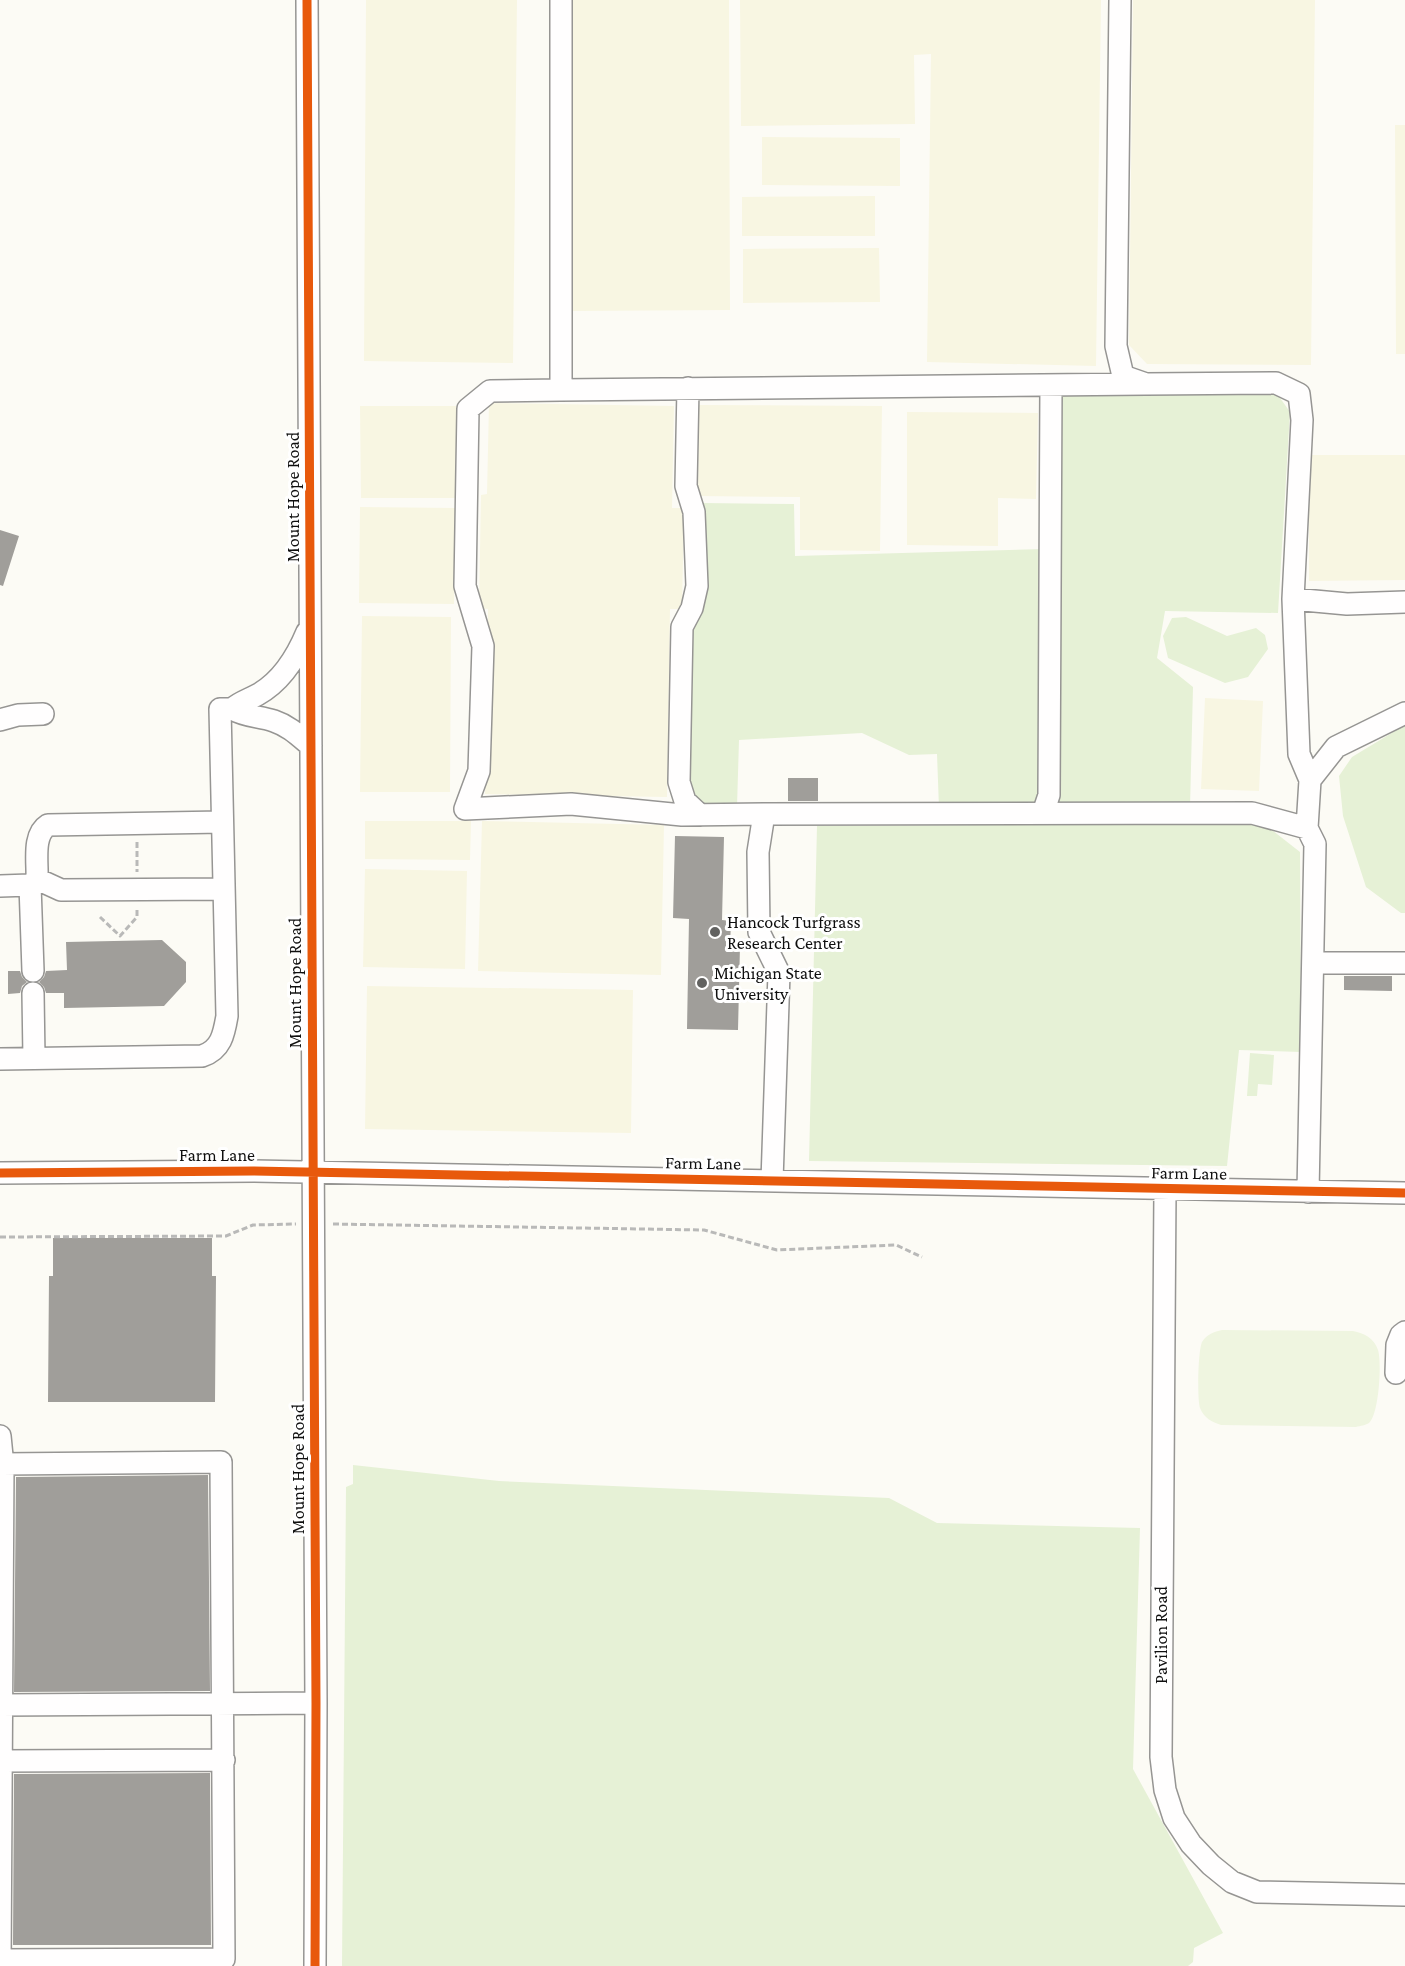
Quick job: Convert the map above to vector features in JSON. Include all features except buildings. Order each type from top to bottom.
[{"type":"street","name":"Mount Hope Road","points":[[307,0],[316,1703],[315,1966]]},
{"type":"street","points":[[561,0],[561,390]]},
{"type":"street","points":[[1120,0],[1116,346],[1123,376],[1146,384]]},
{"type":"street","points":[[1307,828],[1252,813],[682,815],[571,804],[465,809],[479,771],[483,645],[465,586],[468,409],[489,391],[1276,383],[1299,394],[1302,420],[1293,599],[1299,754],[1310,780],[1307,828],[1315,844],[1308,1192]]},
{"type":"street","points":[[1044,813],[1049,795],[1051,385]]},
{"type":"street","points":[[688,388],[686,486],[694,512],[697,586],[692,608],[682,627],[679,782],[685,801],[700,814]]},
{"type":"street","points":[[1293,599],[1347,604],[1405,602]]},
{"type":"street","points":[[232,709],[241,701],[257,695],[274,682],[297,655],[310,626]]},
{"type":"street","points":[[0,1059],[202,1056],[218,1047],[223,1038],[227,1016],[220,709],[232,709],[244,716],[276,722],[293,730],[311,746]]},
{"type":"street","points":[[1310,780],[1336,747],[1405,713]]},
{"type":"street","points":[[0,720],[18,715],[43,714]]},
{"type":"street","points":[[764,814],[758,852],[759,933],[779,973],[772,1181]]},
{"type":"street","points":[[33,971],[34,882],[38,836],[42,829],[48,825],[222,822]]},
{"type":"street","points":[[0,886],[34,882],[61,890],[224,889]]},
{"type":"street","points":[[1313,963],[1405,963]]},
{"type":"street","points":[[33,993],[34,1058]]},
{"type":"street","name":"Farm Lane","points":[[0,1173],[312,1172],[1405,1193]]},
{"type":"street","name":"Pavilion Road","points":[[1165,1190],[1161,1757],[1165,1790],[1174,1818],[1191,1844],[1211,1865],[1232,1882],[1257,1892],[1405,1895]]},
{"type":"street","points":[[1396,1373],[1397,1345],[1401,1335],[1405,1332]]},
{"type":"street","points":[[0,1436],[2,1464],[0,1966]]},
{"type":"street","points":[[0,1960],[224,1959],[221,1462],[2,1464]]},
{"type":"street","points":[[0,1705],[316,1703]]},
{"type":"street","points":[[1,1761],[224,1761]]},
{"type":"path","points":[[0,1237],[226,1236],[253,1225],[313,1223],[704,1230],[777,1250],[896,1245],[922,1257]]},
{"type":"shaded area","points":[[366,0],[517,0],[513,363],[364,361]]},
{"type":"shaded area","points":[[570,0],[729,0],[730,310],[570,311]]},
{"type":"shaded area","points":[[740,0],[1101,0],[1096,366],[927,362],[931,54],[914,55],[915,124],[741,126]]},
{"type":"shaded area","points":[[1133,0],[1315,0],[1311,365],[1147,364],[1129,345]]},
{"type":"shaded area","points":[[1395,125],[1405,125],[1405,354],[1396,354]]},
{"type":"shaded area","points":[[762,137],[900,138],[900,186],[762,185]]},
{"type":"shaded area","points":[[875,196],[875,236],[742,236],[742,197]]},
{"type":"shaded area","points":[[879,248],[880,302],[743,303],[743,249]]},
{"type":"shaded area","points":[[489,403],[674,406],[672,508],[684,508],[682,609],[670,609],[667,797],[485,794],[488,609],[479,608],[481,495],[487,494]]},
{"type":"shaded area","points":[[699,405],[882,406],[880,551],[800,550],[800,497],[698,496]]},
{"type":"shaded area","points":[[360,406],[456,406],[456,498],[361,498]]},
{"type":"shaded area","points":[[907,412],[1038,413],[1036,499],[998,498],[998,546],[907,545]]},
{"type":"shaded area","points":[[1309,455],[1405,455],[1405,580],[1309,581]]},
{"type":"shaded area","points":[[360,507],[455,508],[454,604],[359,603]]},
{"type":"shaded area","points":[[362,616],[451,617],[450,792],[360,792]]},
{"type":"shaded area","points":[[1205,698],[1263,701],[1259,791],[1201,789]]},
{"type":"shaded area","points":[[365,821],[471,821],[470,860],[365,859]]},
{"type":"shaded area","points":[[482,821],[664,825],[661,975],[478,971]]},
{"type":"shaded area","points":[[365,869],[467,871],[465,969],[363,967]]},
{"type":"shaded area","points":[[367,986],[633,990],[631,1133],[365,1129]]},
{"type":"green space","points":[[1273,388],[1290,412],[1278,613],[1165,611],[1157,658],[1193,687],[1190,808],[1051,809],[1055,390]]},
{"type":"green space","points":[[702,503],[794,504],[795,556],[1045,549],[1041,808],[939,808],[937,754],[909,755],[862,733],[739,740],[737,807],[699,808],[688,795],[688,631]]},
{"type":"green space","points":[[1186,617],[1227,636],[1256,628],[1265,635],[1268,649],[1248,677],[1225,683],[1168,658],[1163,636],[1172,618]]},
{"type":"green space","points":[[1405,725],[1405,913],[1401,913],[1366,887],[1343,816],[1339,776],[1352,757]]},
{"type":"green space","points":[[1263,823],[1300,852],[1301,1052],[1239,1050],[1227,1166],[809,1161],[817,826]]},
{"type":"green space","points":[[1250,1053],[1274,1055],[1272,1085],[1258,1084],[1257,1096],[1247,1096]]},
{"type":"green space","points":[[1222,1330],[1353,1331],[1365,1335],[1374,1342],[1378,1350],[1380,1376],[1375,1410],[1369,1423],[1356,1427],[1221,1425],[1211,1421],[1200,1408],[1199,1403],[1200,1355],[1204,1339]]},
{"type":"green space","points":[[353,1465],[499,1481],[889,1498],[937,1523],[1140,1528],[1133,1769],[1223,1933],[1194,1948],[1193,1962],[1188,1966],[342,1966],[346,1487],[353,1484]]},
{"type":"cycle path","points":[[307,0],[316,1703],[315,1966]]},
{"type":"cycle path","points":[[0,1173],[254,1171],[1405,1193]]},
{"type":"place","name":"Hancock Turfgrass Research Center","points":[[715,932]]},
{"type":"place","name":"Michigan State University","points":[[702,983]]}]
